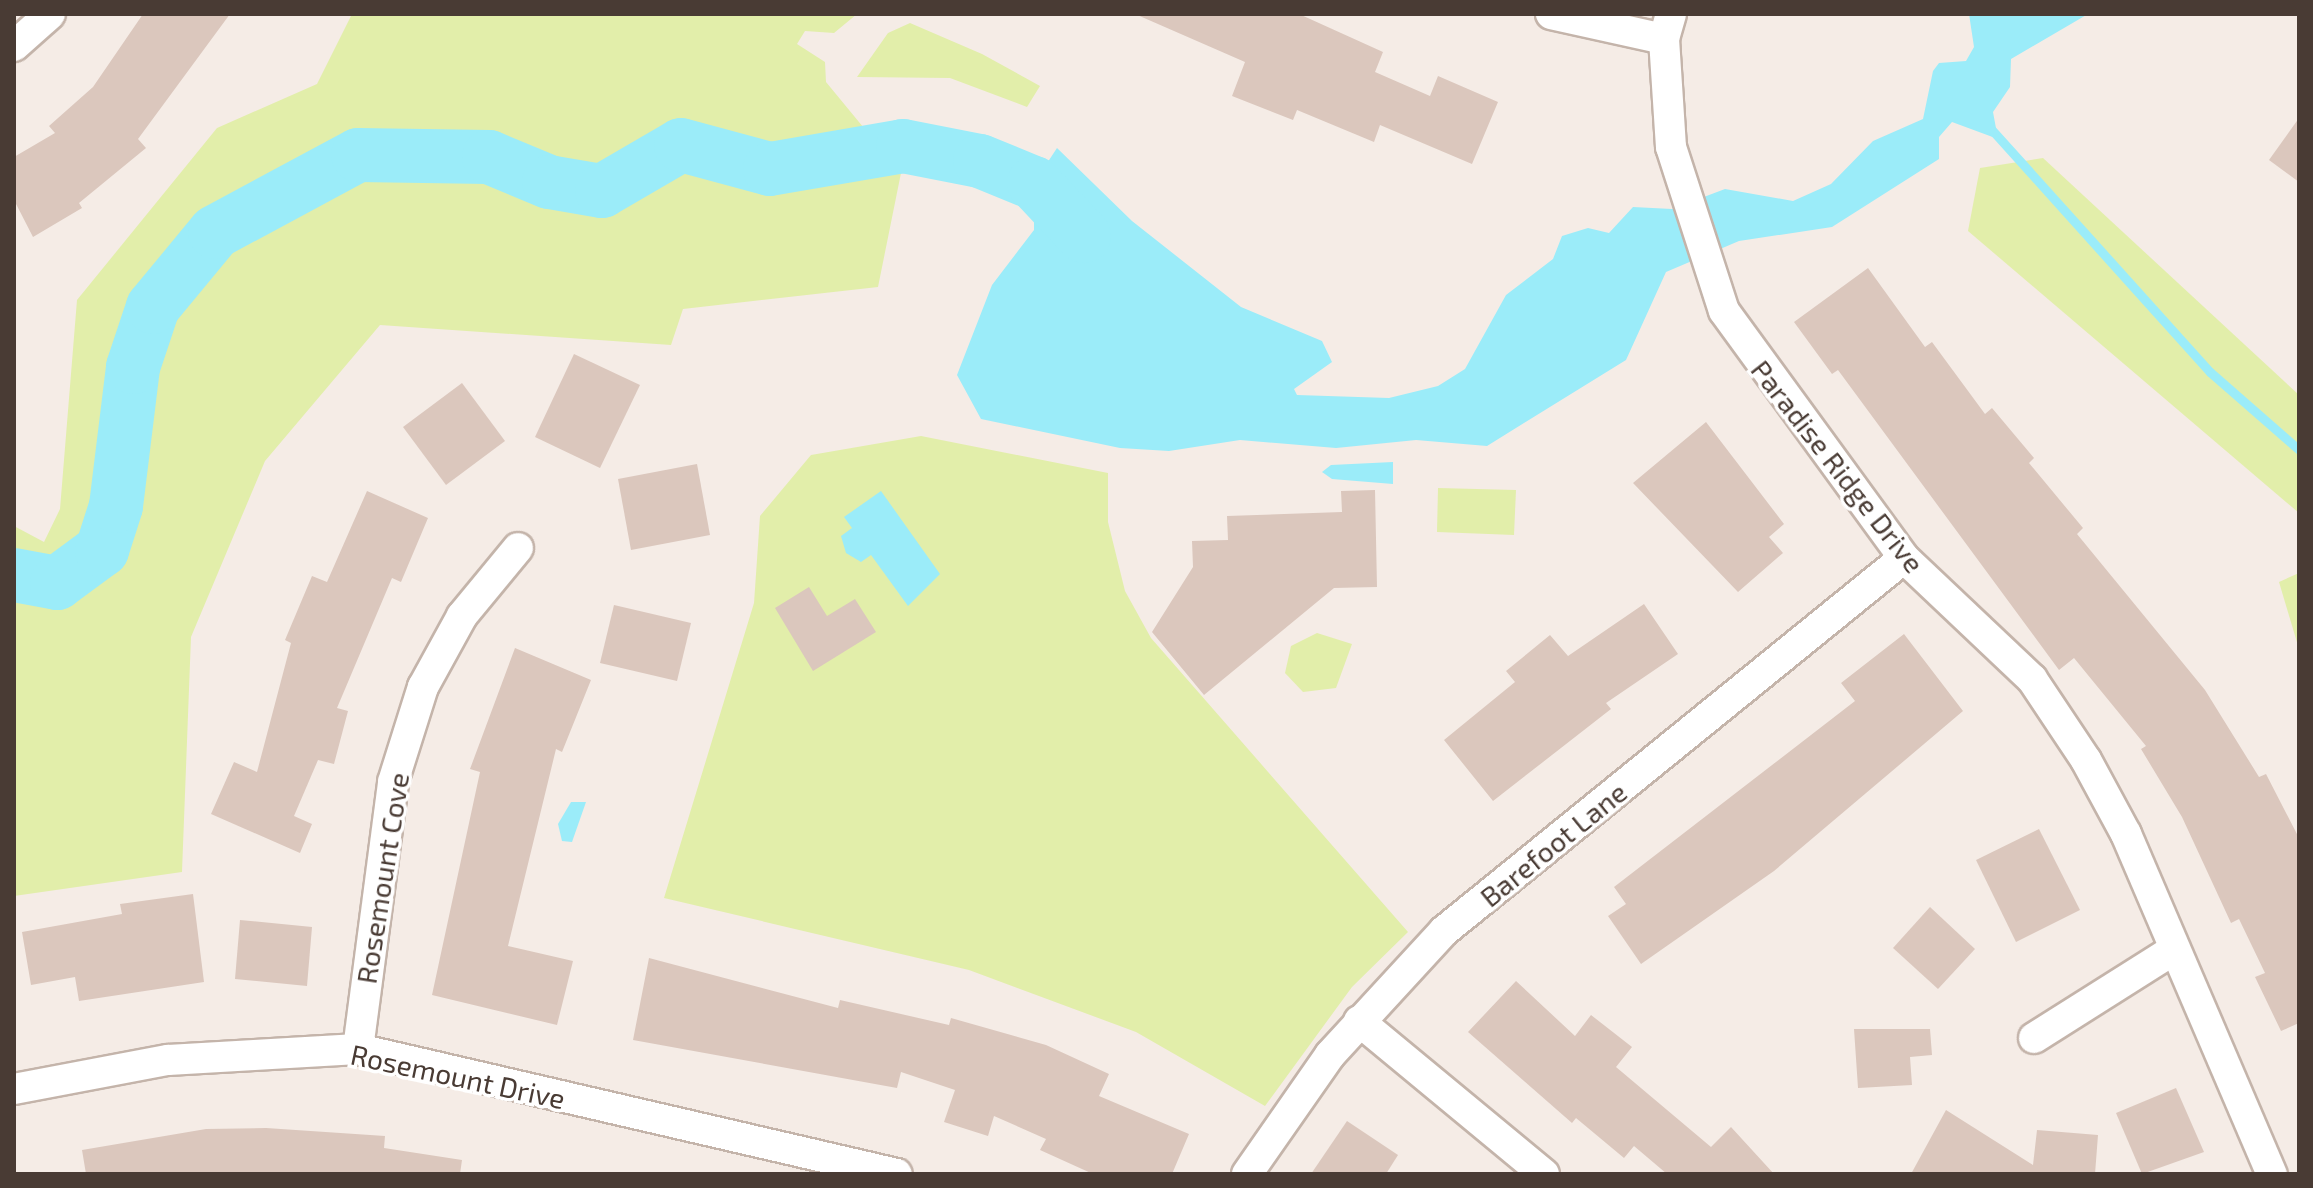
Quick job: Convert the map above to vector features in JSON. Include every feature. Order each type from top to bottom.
[{"type":"street","points":[[14,46],[50,14]]},
{"type":"street","points":[[1551,14],[1668,26]]},
{"type":"street","name":"Paradise Ridge Drive","points":[[1668,26],[1671,147],[1724,311],[1904,558],[2032,679],[2126,834],[2173,950],[2272,1174]]},
{"type":"street","name":"Rosemount Cove","points":[[358,1049],[393,782],[423,687],[462,616],[518,548]]},
{"type":"street","name":"Barefoot Lane","points":[[1247,1174],[1359,1021],[1444,931],[1904,558]]},
{"type":"street","points":[[2034,1038],[2173,950]]},
{"type":"street","points":[[1359,1021],[1544,1174]]},
{"type":"street","name":"Rosemount Drive","points":[[14,1089],[168,1060],[358,1049],[897,1174]]},
{"type":"green space","points":[[352,14],[857,14],[834,33],[805,31],[797,44],[825,62],[826,82],[901,173],[878,287],[683,309],[671,345],[380,325],[265,461],[191,637],[182,872],[14,896],[14,526],[44,542],[60,509],[77,300],[217,128],[317,84]]},
{"type":"green space","points":[[910,23],[982,54],[1040,86],[1027,107],[950,78],[857,77],[888,33]]},
{"type":"green space","points":[[2043,158],[2299,395],[2299,513],[1968,231],[1980,168]]},
{"type":"green space","points":[[921,436],[1108,473],[1108,522],[1125,591],[1151,638],[1408,932],[1352,987],[1265,1106],[1136,1032],[969,970],[664,898],[754,603],[760,516],[811,455]]},
{"type":"green space","points":[[1438,488],[1516,490],[1514,535],[1437,532]]},
{"type":"green space","points":[[2299,573],[2299,649],[2279,582]]},
{"type":"green space","points":[[1317,633],[1352,644],[1336,688],[1303,692],[1285,673],[1291,646]]},
{"type":"water","points":[[1969,14],[2088,14],[2011,59],[2010,87],[1993,112],[1998,139],[1952,122],[1939,137],[1939,159],[1832,227],[1739,241],[1666,272],[1626,360],[1487,446],[1416,440],[1336,448],[1240,440],[1169,451],[1120,448],[981,419],[957,375],[992,285],[1034,230],[1034,183],[1057,148],[1132,221],[1241,307],[1322,341],[1332,362],[1294,389],[1297,395],[1389,398],[1438,386],[1465,369],[1506,295],[1553,259],[1562,236],[1588,228],[1609,233],[1633,207],[1672,209],[1725,189],[1793,201],[1831,184],[1873,141],[1923,119],[1933,71],[1939,63],[1966,61],[1974,47]]},
{"type":"water","points":[[1393,462],[1393,484],[1332,479],[1322,472],[1331,465]]},
{"type":"water","points":[[881,491],[940,574],[908,606],[871,555],[861,562],[846,553],[841,536],[852,528],[844,517]]},
{"type":"water","points":[[571,802],[586,802],[572,842],[562,841],[558,824]]},
{"type":"building","points":[[143,14],[230,14],[138,139],[146,148],[79,203],[82,208],[33,237],[14,200],[14,157],[55,133],[49,126],[93,87]]},
{"type":"building","points":[[1135,14],[1299,14],[1383,52],[1375,72],[1430,96],[1438,76],[1498,102],[1472,164],[1380,125],[1374,142],[1297,110],[1293,120],[1232,96],[1245,62]]},
{"type":"building","points":[[2299,118],[2299,182],[2269,160]]},
{"type":"building","points":[[1868,268],[1925,347],[1932,342],[1985,414],[1992,408],[2034,458],[2029,463],[2083,528],[2077,534],[2205,690],[2259,777],[2266,774],[2299,838],[2299,1023],[2281,1031],[2255,977],[2265,973],[2239,919],[2231,923],[2182,817],[2141,749],[2146,746],[2074,658],[2059,670],[1838,370],[1832,374],[1794,322]]},
{"type":"building","points":[[574,354],[640,385],[600,468],[535,437]]},
{"type":"building","points":[[462,383],[505,441],[446,485],[403,427]]},
{"type":"building","points":[[1706,422],[1784,524],[1769,537],[1783,553],[1738,592],[1633,483]]},
{"type":"building","points":[[697,464],[710,535],[631,550],[618,479]]},
{"type":"building","points":[[1375,490],[1377,587],[1334,588],[1204,695],[1152,632],[1193,567],[1192,541],[1228,540],[1227,516],[1342,512],[1341,491]]},
{"type":"building","points":[[367,491],[428,518],[401,582],[392,578],[337,708],[348,711],[334,764],[318,760],[294,816],[312,824],[300,853],[211,814],[234,762],[257,772],[291,643],[285,640],[312,576],[327,582]]},
{"type":"building","points":[[809,587],[827,616],[855,599],[876,632],[813,671],[775,608]]},
{"type":"building","points":[[1644,604],[1678,654],[1606,703],[1611,709],[1493,801],[1444,740],[1515,682],[1506,671],[1550,635],[1568,656]]},
{"type":"building","points":[[614,605],[691,623],[677,681],[600,663]]},
{"type":"building","points":[[1904,634],[1963,711],[1774,871],[1641,964],[1608,916],[1626,904],[1614,887],[1855,701],[1841,683]]},
{"type":"building","points":[[515,648],[591,680],[562,752],[556,749],[508,946],[573,961],[557,1025],[432,995],[480,772],[470,769]]},
{"type":"building","points":[[2039,829],[2080,910],[2016,942],[1976,860]]},
{"type":"building","points":[[193,894],[204,982],[79,1001],[75,977],[31,985],[22,932],[122,914],[120,904]]},
{"type":"building","points":[[1930,907],[1975,949],[1938,989],[1893,948]]},
{"type":"building","points":[[240,920],[312,927],[307,986],[235,979]]},
{"type":"building","points":[[649,958],[838,1008],[840,1000],[949,1025],[951,1018],[1046,1045],[1109,1074],[1099,1096],[1189,1134],[1172,1174],[1093,1174],[1040,1150],[1046,1139],[994,1116],[988,1136],[944,1122],[955,1090],[901,1072],[897,1088],[633,1040]]},
{"type":"building","points":[[1516,981],[1575,1036],[1591,1015],[1632,1047],[1616,1067],[1711,1147],[1731,1127],[1774,1174],[1667,1174],[1634,1146],[1624,1158],[1576,1118],[1572,1123],[1468,1032]]},
{"type":"building","points":[[1854,1029],[1930,1029],[1932,1055],[1910,1057],[1912,1085],[1858,1088]]},
{"type":"building","points":[[2176,1088],[2204,1152],[2142,1174],[2116,1113]]},
{"type":"building","points":[[1946,1110],[2033,1165],[2037,1130],[2098,1135],[2095,1174],[1911,1174]]},
{"type":"building","points":[[1347,1121],[1398,1155],[1386,1174],[1311,1174]]},
{"type":"building","points":[[266,1128],[385,1136],[384,1148],[462,1160],[460,1174],[86,1174],[82,1150],[206,1129]]},
{"type":"waterway","points":[[1992,130],[2210,372],[2299,450]]},
{"type":"waterway","points":[[14,575],[57,583],[102,550],[116,506],[133,367],[153,307],[215,232],[358,155],[489,157],[549,182],[602,191],[681,145],[770,169],[903,146],[980,161],[1034,183],[1084,236]]}]
